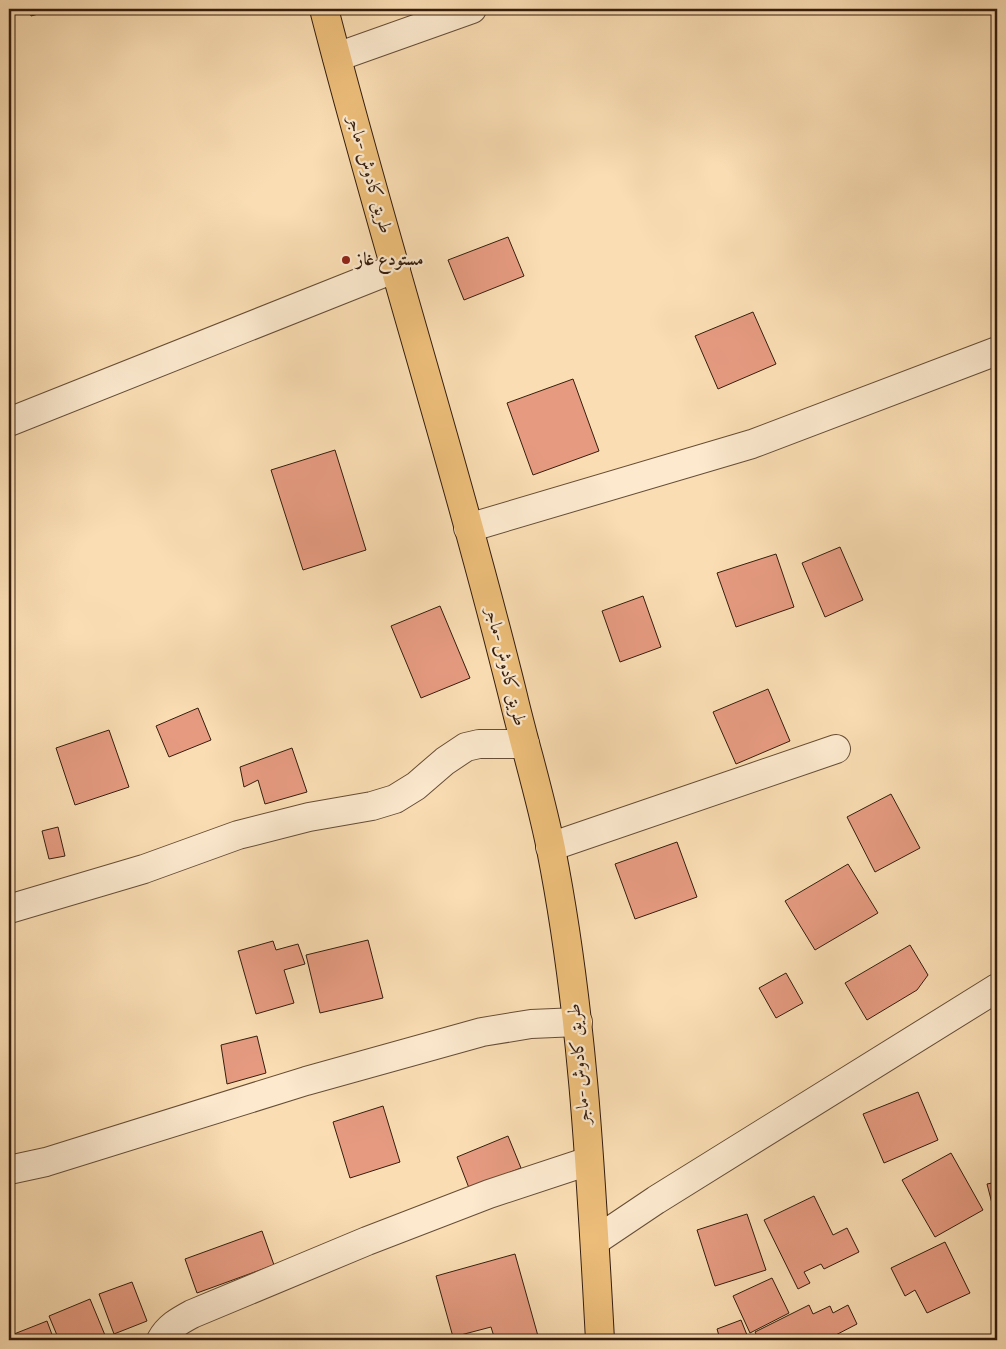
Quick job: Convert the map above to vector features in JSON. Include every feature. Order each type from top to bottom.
[{"type":"highway","name":"طريق كادوش -ماجر","points":[[324,9],[494,619],[550,847],[578,1022],[595,1241],[600,1340]]},
{"type":"street","points":[[337,57],[472,9]]},
{"type":"street","points":[[9,422],[396,268]]},
{"type":"street","points":[[468,528],[752,444],[997,351]]},
{"type":"street","points":[[9,909],[144,868],[238,835],[309,817],[372,806],[395,799],[416,786],[445,761],[466,747],[479,744],[525,744]]},
{"type":"street","points":[[550,847],[836,749]]},
{"type":"street","points":[[595,1241],[664,1195],[997,988]]},
{"type":"street","points":[[9,1170],[46,1162],[306,1081],[482,1032],[531,1024],[578,1022]]},
{"type":"street","points":[[161,1340],[165,1332],[174,1324],[358,1245],[489,1194],[589,1161]]},
{"type":"building","points":[[29,9],[56,9],[31,16]]},
{"type":"building","points":[[508,237],[524,276],[464,300],[448,260]]},
{"type":"building","points":[[753,312],[776,364],[718,389],[695,336]]},
{"type":"building","points":[[573,379],[599,451],[533,475],[507,403]]},
{"type":"building","points":[[335,450],[366,550],[303,570],[271,470]]},
{"type":"building","points":[[840,547],[863,600],[825,617],[802,563]]},
{"type":"building","points":[[776,554],[794,607],[736,627],[717,573]]},
{"type":"building","points":[[643,596],[661,647],[620,662],[602,611]]},
{"type":"building","points":[[440,606],[470,678],[421,698],[391,626]]},
{"type":"building","points":[[768,689],[790,741],[736,764],[713,712]]},
{"type":"building","points":[[198,708],[211,740],[169,757],[156,726]]},
{"type":"building","points":[[109,730],[129,787],[75,805],[56,748]]},
{"type":"building","points":[[292,748],[307,792],[265,804],[258,780],[244,787],[240,767]]},
{"type":"building","points":[[891,794],[920,848],[875,872],[847,817]]},
{"type":"building","points":[[58,827],[65,856],[49,859],[42,831]]},
{"type":"building","points":[[677,842],[697,897],[635,919],[615,864]]},
{"type":"building","points":[[848,864],[878,913],[815,950],[785,901]]},
{"type":"building","points":[[368,940],[383,998],[320,1013],[306,955]]},
{"type":"building","points":[[273,941],[276,950],[298,944],[305,964],[284,970],[294,1003],[256,1014],[238,951]]},
{"type":"building","points":[[910,945],[928,975],[917,990],[867,1020],[845,983]]},
{"type":"building","points":[[786,973],[803,1003],[776,1018],[759,988]]},
{"type":"building","points":[[257,1036],[266,1073],[227,1084],[221,1045]]},
{"type":"building","points":[[918,1092],[938,1140],[884,1163],[863,1114]]},
{"type":"building","points":[[383,1106],[400,1162],[350,1178],[333,1122]]},
{"type":"building","points":[[508,1136],[521,1168],[469,1188],[457,1157]]},
{"type":"building","points":[[951,1153],[983,1210],[935,1237],[902,1180]]},
{"type":"building","points":[[997,1182],[997,1218],[996,1219],[987,1184]]},
{"type":"building","points":[[814,1196],[833,1235],[847,1228],[859,1252],[824,1269],[821,1264],[804,1272],[810,1283],[798,1289],[764,1220]]},
{"type":"building","points":[[747,1214],[766,1270],[715,1286],[697,1230]]},
{"type":"building","points":[[262,1231],[274,1265],[197,1293],[185,1259]]},
{"type":"building","points":[[945,1242],[970,1293],[927,1313],[915,1290],[905,1296],[891,1268]]},
{"type":"building","points":[[515,1254],[538,1336],[523,1340],[495,1340],[491,1327],[453,1337],[436,1276]]},
{"type":"building","points":[[772,1278],[789,1313],[750,1333],[733,1296]]},
{"type":"building","points":[[132,1282],[147,1321],[114,1334],[99,1294]]},
{"type":"building","points":[[90,1299],[107,1340],[59,1340],[49,1316]]},
{"type":"building","points":[[809,1305],[813,1314],[830,1306],[833,1313],[848,1305],[857,1324],[829,1340],[759,1340],[755,1332]]},
{"type":"building","points":[[741,1320],[749,1340],[717,1340],[720,1339],[717,1329]]},
{"type":"building","points":[[47,1321],[54,1340],[9,1340],[9,1336]]},
{"type":"place","name":"مستودع غاز","points":[[346,260]]}]
